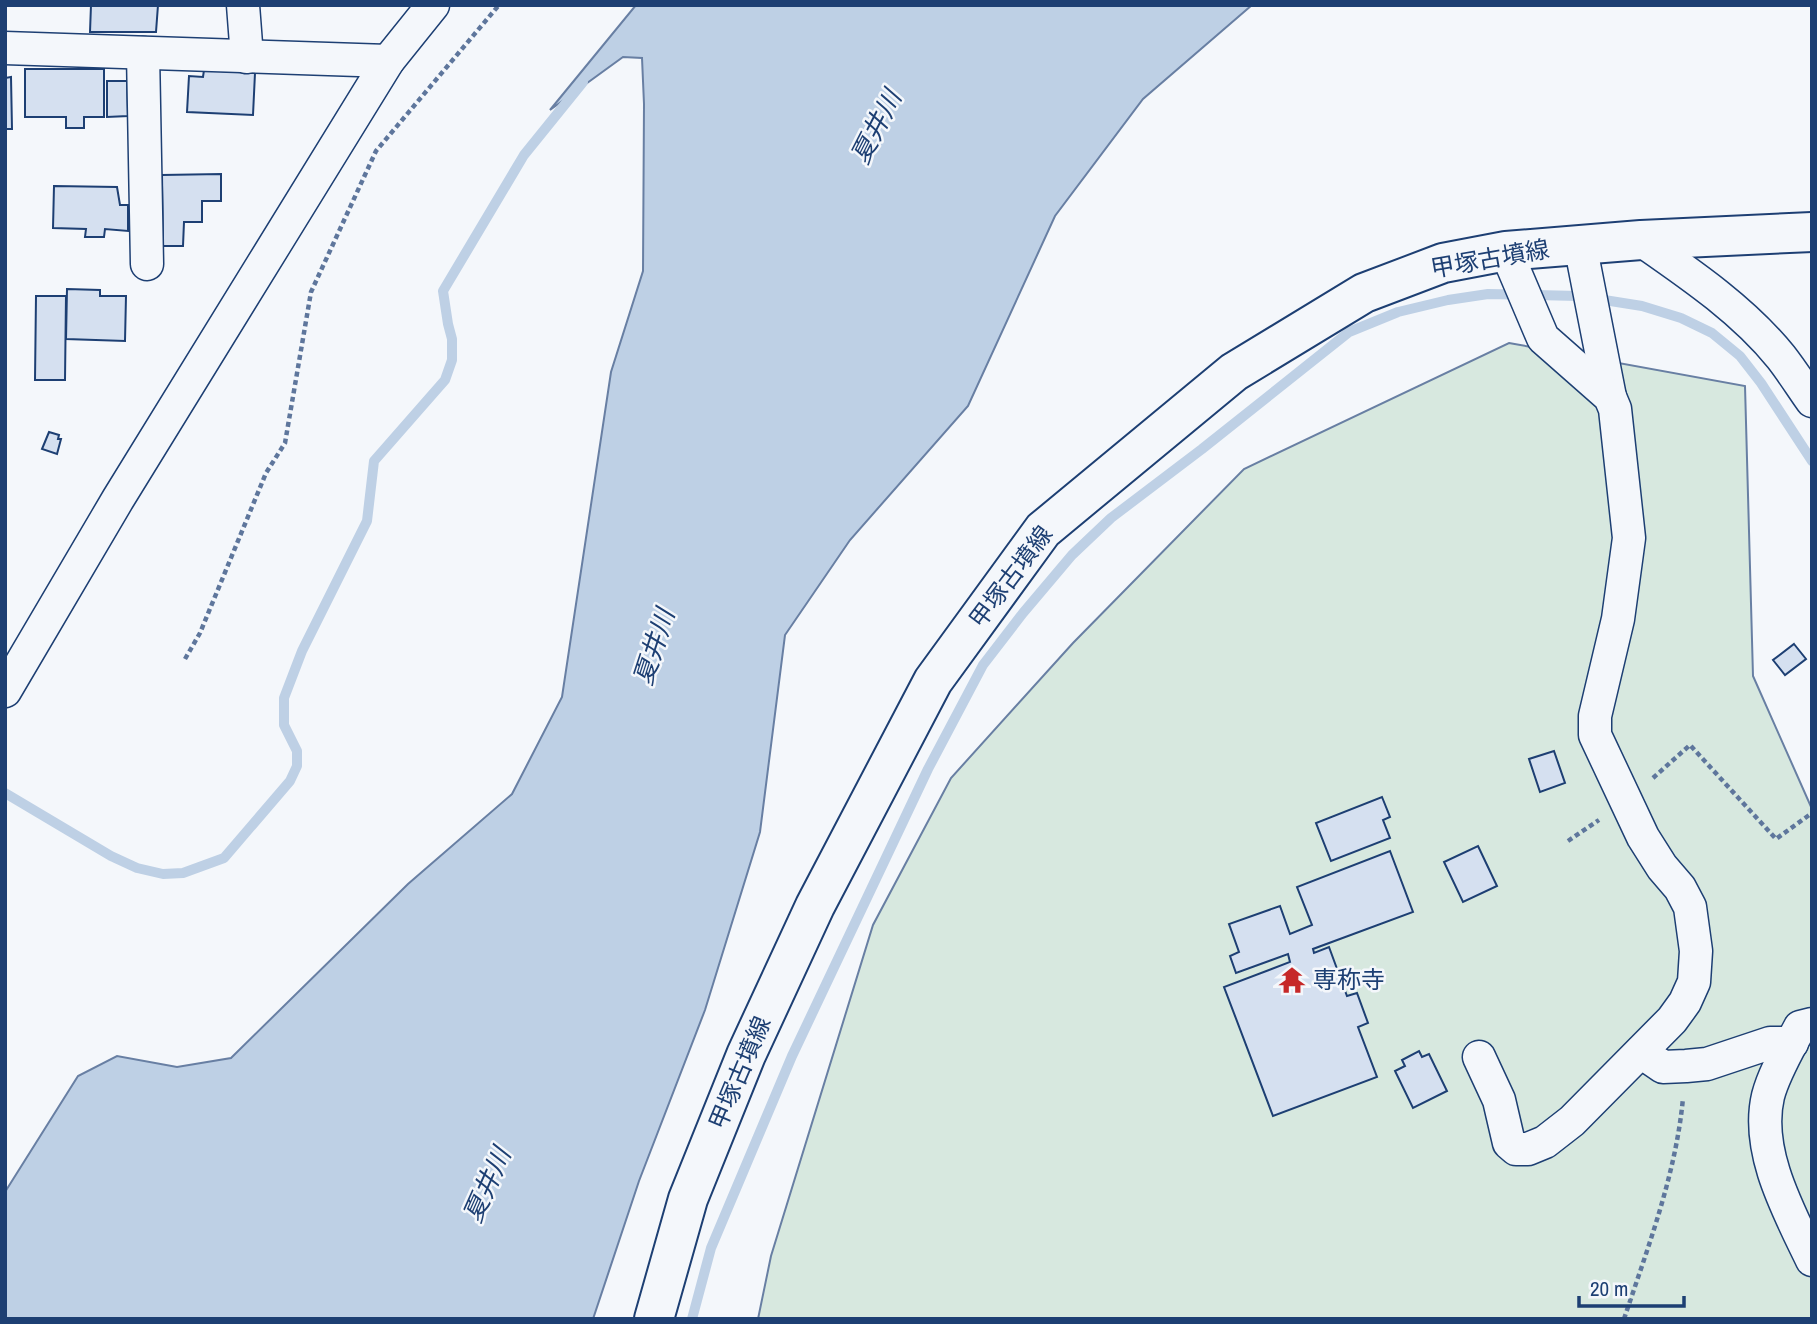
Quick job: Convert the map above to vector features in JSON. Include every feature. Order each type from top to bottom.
[{"type":"main road","name":"甲塚古墳線","points":[[654,1319],[688,1199],[746,1055],[814,906],[933,681],[1043,530],[1234,372],[1364,293],[1443,263],[1512,266],[1582,258],[1641,240],[1812,232]]},
{"type":"street","points":[[243,5],[247,57]]},
{"type":"street","points":[[5,691],[118,499],[388,61],[433,5]]},
{"type":"street","points":[[5,48],[388,61]]},
{"type":"street","points":[[143,53],[147,264]]},
{"type":"street","points":[[1641,240],[1696,279],[1753,328],[1781,357],[1812,401]]},
{"type":"street","points":[[1479,1057],[1499,1100],[1509,1143],[1516,1149],[1528,1149],[1545,1142],[1572,1121],[1641,1052],[1672,1020],[1685,1002],[1694,982],[1696,951],[1690,907],[1681,888],[1662,867],[1643,837],[1595,735],[1595,716],[1618,619],[1629,538],[1618,425],[1602,361],[1582,258]]},
{"type":"street","points":[[1512,266],[1543,338],[1610,397]]},
{"type":"street","points":[[1641,1052],[1663,1066],[1707,1064],[1802,1034]]},
{"type":"street","points":[[1802,1034],[1769,1093],[1764,1117],[1774,1176],[1812,1260]]},
{"type":"path","points":[[185,659],[200,633],[266,473],[285,443],[311,292],[376,151],[499,5]]},
{"type":"path","points":[[1568,841],[1627,801],[1690,745],[1776,839],[1812,814]]},
{"type":"path","points":[[1624,1319],[1679,1139],[1686,1066]]},
{"type":"shaded area","points":[[1509,343],[1745,386],[1753,676],[1812,809],[1812,1319],[758,1319],[771,1256],[873,925],[951,778],[1073,643],[1244,469]]},
{"type":"water","name":"夏井川","points":[[636,5],[1252,5],[1143,99],[1055,216],[968,406],[850,540],[785,635],[760,832],[705,1010],[639,1181],[593,1319],[5,1319],[5,1192],[78,1076],[117,1056],[177,1067],[231,1058],[408,884],[512,794],[562,697],[611,372],[643,271],[642,58],[623,57],[550,110]]},
{"type":"building","points":[[91,5],[158,5],[156,32],[90,32]]},
{"type":"building","points":[[25,69],[104,69],[104,117],[84,117],[84,128],[66,128],[66,117],[25,117]]},
{"type":"building","points":[[204,70],[255,73],[253,115],[187,112],[189,76],[203,77]]},
{"type":"building","points":[[11,77],[12,129],[5,129],[5,78]]},
{"type":"building","points":[[107,81],[127,81],[128,116],[107,117]]},
{"type":"building","points":[[221,174],[221,201],[202,201],[202,222],[184,222],[183,246],[163,246],[162,175]]},
{"type":"building","points":[[54,186],[117,187],[120,205],[128,205],[128,231],[105,229],[104,237],[85,237],[86,229],[53,228]]},
{"type":"building","points":[[67,289],[100,290],[100,296],[126,296],[125,341],[66,339]]},
{"type":"building","points":[[36,296],[66,296],[65,380],[35,380]]},
{"type":"building","points":[[49,432],[59,435],[58,439],[61,439],[57,454],[42,449]]},
{"type":"building","points":[[1794,644],[1806,659],[1785,675],[1773,660]]},
{"type":"building","points":[[1554,751],[1565,783],[1540,792],[1529,759]]},
{"type":"building","points":[[1382,797],[1390,817],[1383,820],[1390,838],[1331,861],[1316,823]]},
{"type":"building","points":[[1478,846],[1497,886],[1463,902],[1444,862]]},
{"type":"building","name":"専称寺","points":[[1390,851],[1413,912],[1313,949],[1314,953],[1329,947],[1347,996],[1357,993],[1368,1023],[1358,1027],[1377,1077],[1273,1116],[1224,987],[1290,962],[1288,954],[1236,973],[1230,956],[1239,952],[1229,924],[1280,906],[1290,934],[1312,925],[1297,887]]},
{"type":"building","points":[[1419,1051],[1422,1057],[1429,1054],[1447,1091],[1413,1108],[1395,1071],[1405,1066],[1402,1060]]},
{"type":"waterway","points":[[5,793],[111,856],[137,868],[163,874],[183,873],[224,858],[290,781],[297,766],[297,751],[284,725],[284,698],[302,651],[367,521],[374,461],[445,380],[452,360],[452,339],[443,291],[524,155],[583,82]]},
{"type":"waterway","points":[[692,1319],[711,1248],[792,1056],[928,769],[983,665],[1072,555],[1111,518],[1349,332],[1398,312],[1488,294],[1579,296],[1642,306],[1681,318],[1712,333],[1740,356],[1812,461]]},
{"type":"place","name":"専称寺","points":[[1292,980]]}]
